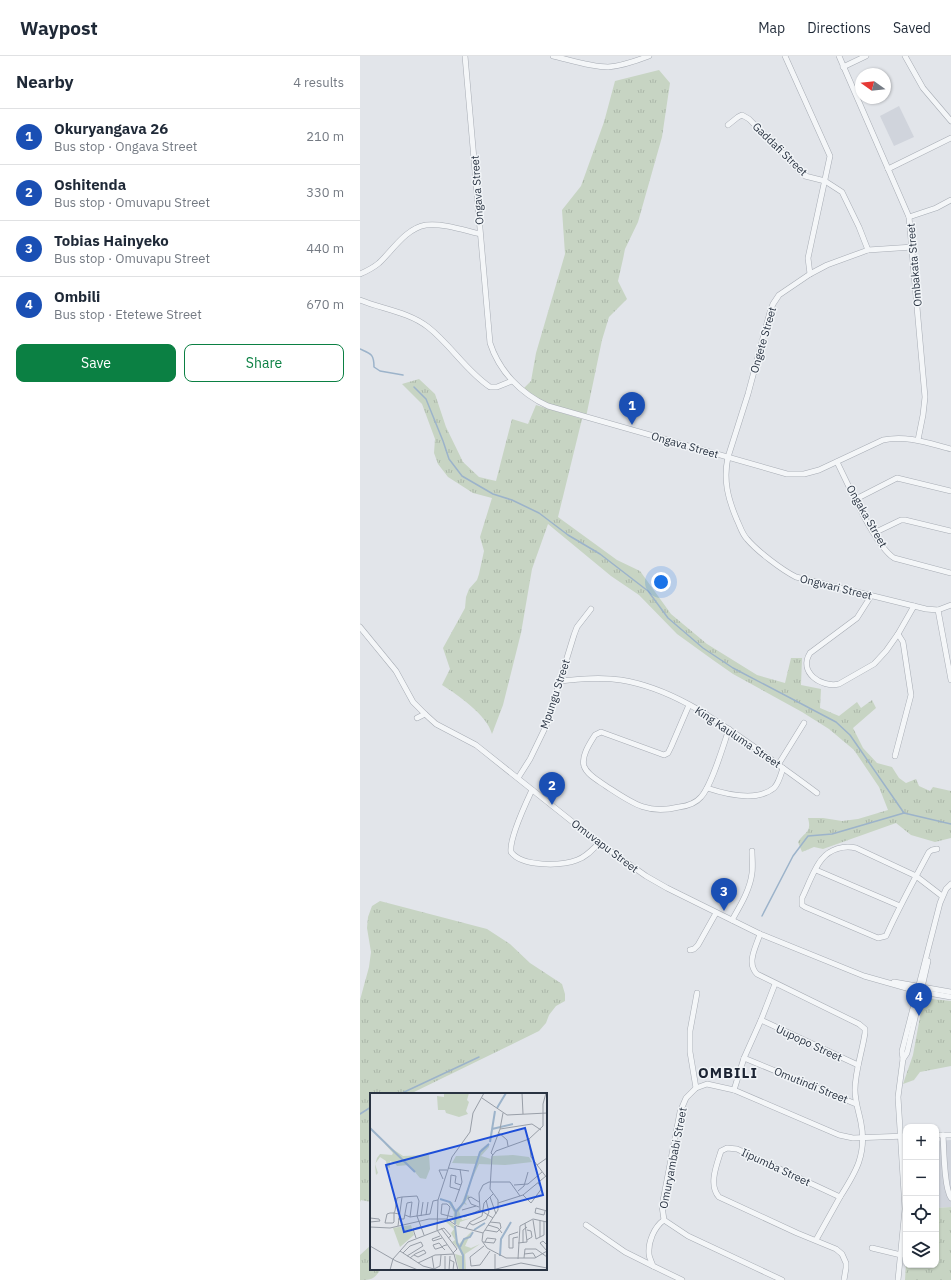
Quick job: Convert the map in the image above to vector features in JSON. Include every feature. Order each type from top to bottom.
[{"type":"street","name":"Ongava Street","points":[[465,56],[490,343],[499,364],[512,380],[527,394],[548,406],[787,474],[804,474],[819,470],[883,440],[894,438],[918,440],[951,449]]},
{"type":"street","points":[[466,63],[468,56]]},
{"type":"street","points":[[553,56],[590,65],[608,67],[627,64],[649,56]]},
{"type":"street","points":[[785,56],[809,106],[830,156],[808,258],[810,274]]},
{"type":"street","name":"Ombakata Street","points":[[839,56],[910,217],[925,396],[918,440]]},
{"type":"street","points":[[843,67],[866,56]]},
{"type":"street","points":[[905,56],[923,88],[951,121]]},
{"type":"street","name":"Gaddafi Street","points":[[728,125],[742,115],[749,119],[805,176],[825,181],[842,192],[868,250]]},
{"type":"street","points":[[888,169],[951,138]]},
{"type":"street","points":[[910,217],[936,208],[951,200]]},
{"type":"street","points":[[360,274],[378,264],[405,236],[420,226],[440,225],[480,234]]},
{"type":"street","name":"Ongete Street","points":[[728,457],[748,394],[773,304],[779,295],[810,274],[827,265],[868,250],[913,247]]},
{"type":"street","points":[[360,300],[397,312],[416,320],[427,327],[443,340],[474,373],[490,387],[497,387],[512,380]]},
{"type":"street","name":"Ongwari Street","points":[[728,457],[726,467],[726,489],[735,515],[747,539],[787,572],[796,577],[871,596],[938,610]]},
{"type":"street","name":"Ongaka Street","points":[[837,462],[874,533],[888,554],[894,558],[951,573]]},
{"type":"street","points":[[856,499],[897,478],[951,491]]},
{"type":"street","points":[[874,533],[900,520],[951,531]]},
{"type":"street","points":[[871,596],[861,614],[854,622],[810,652],[807,662],[812,675],[820,682],[834,686],[874,664],[886,651],[898,634],[914,606]]},
{"type":"street","points":[[951,605],[938,610],[951,680]]},
{"type":"street","name":"Mpungu Street","points":[[518,778],[539,743],[546,726],[574,635],[581,621],[590,610]]},
{"type":"street","name":"Omuvapu Street","points":[[360,627],[396,671],[413,702],[436,724],[456,733],[476,745],[598,843],[646,876],[716,913],[760,934],[864,976],[951,997]]},
{"type":"street","points":[[895,756],[911,695],[903,642],[898,634]]},
{"type":"street","name":"King Kauluma Street","points":[[560,681],[607,678],[621,680],[660,691],[700,710],[729,729],[817,793]]},
{"type":"street","points":[[689,705],[668,753],[664,755],[601,732],[595,735],[583,760],[587,771],[627,800],[643,808],[651,810],[672,809],[684,806],[700,798],[707,788],[729,729]]},
{"type":"street","points":[[417,718],[425,714]]},
{"type":"street","points":[[707,788],[736,796],[767,792],[776,785],[780,766],[804,723]]},
{"type":"street","points":[[532,790],[524,806],[512,842],[511,852],[516,857],[542,864],[557,864],[577,860],[588,854],[598,843]]},
{"type":"street","points":[[937,849],[929,852],[916,876],[900,906],[886,936],[878,938],[802,905],[802,898],[822,859],[829,853],[839,848],[848,846],[856,848],[916,876],[942,896]]},
{"type":"street","points":[[732,920],[745,897],[749,885],[752,873],[752,851]]},
{"type":"street","points":[[816,870],[900,906]]},
{"type":"street","points":[[903,1130],[898,1097],[903,1059],[907,1053],[920,989],[929,956],[929,947],[937,911],[942,896],[951,884]]},
{"type":"street","points":[[690,950],[694,949],[698,945],[716,913]]},
{"type":"street","points":[[760,934],[752,957],[752,967],[757,974],[859,1024],[865,1029],[858,1065],[855,1092],[856,1104],[864,1137],[862,1153],[858,1166],[816,1240]]},
{"type":"street","points":[[734,1090],[744,1058],[775,984]]},
{"type":"street","name":"Omuvapu Street","points":[[920,989],[951,992]]},
{"type":"street","points":[[697,993],[690,1031],[690,1052],[696,1088],[707,1084],[734,1090],[839,1135],[853,1138],[903,1136]]},
{"type":"street","name":"Uupopo Street","points":[[761,1020],[858,1065]]},
{"type":"street","name":"Omutindi Street","points":[[744,1058],[856,1104]]},
{"type":"street","name":"Omuryambabi Street","points":[[696,1088],[686,1098],[680,1112],[662,1206],[664,1220],[672,1227],[688,1236],[782,1280]]},
{"type":"street","points":[[939,1135],[951,1134]]},
{"type":"street","points":[[943,1135],[947,1184],[951,1198]]},
{"type":"street","name":"Iipumba Street","points":[[840,1197],[737,1148],[727,1148],[721,1151],[714,1182],[716,1194],[719,1197],[792,1231],[836,1248],[842,1254],[846,1268],[844,1280]]},
{"type":"street","points":[[898,1280],[905,1209],[904,1160]]},
{"type":"street","points":[[653,1266],[649,1254],[651,1239],[657,1226],[664,1220]]},
{"type":"street","points":[[586,1225],[625,1252],[682,1280]]},
{"type":"street","points":[[872,1248],[901,1255]]},
{"type":"shaded area","points":[[899,106],[914,137],[894,146],[880,116]]},
{"type":"shaded area","points":[[951,1140],[951,1207],[939,1208],[939,1141]]},
{"type":"green space","points":[[659,70],[670,83],[662,137],[638,222],[625,249],[618,281],[627,299],[609,317],[602,340],[586,417],[548,406],[522,390],[531,381],[536,353],[565,254],[562,210],[581,186],[604,122],[615,81]]},
{"type":"green space","points":[[419,379],[435,394],[446,427],[463,462],[479,477],[496,481],[512,419],[528,424],[536,405],[582,419],[558,517],[617,560],[640,571],[671,614],[707,644],[757,675],[785,683],[791,658],[802,658],[801,685],[821,689],[820,708],[839,716],[857,702],[861,708],[872,700],[876,708],[853,728],[863,748],[877,763],[892,767],[899,778],[906,783],[916,779],[919,786],[930,791],[933,787],[951,791],[951,838],[935,842],[911,835],[896,823],[823,849],[814,847],[802,852],[798,842],[807,832],[809,827],[808,818],[823,818],[842,821],[858,819],[888,810],[879,787],[854,750],[829,729],[802,712],[733,674],[677,634],[639,595],[611,576],[548,524],[532,569],[521,633],[503,705],[492,734],[484,720],[471,706],[442,685],[450,669],[443,648],[465,608],[466,597],[469,589],[477,580],[479,574],[484,551],[480,537],[492,498],[473,493],[448,477],[438,464],[434,453],[435,439],[422,404],[402,384]]},
{"type":"green space","points":[[380,901],[487,929],[510,944],[530,963],[562,984],[565,994],[565,1001],[556,1006],[549,1015],[546,1023],[539,1031],[412,1093],[370,1093],[370,1202],[361,1200],[360,1202],[360,1000],[369,967],[371,952],[367,928],[368,917],[372,906]]},
{"type":"green space","points":[[932,999],[951,1001],[951,1066],[920,1072],[914,1080],[903,1084],[913,1055],[922,1006]]},
{"type":"green space","points":[[951,1207],[951,1280],[905,1280],[906,1268],[939,1268],[939,1208]]},
{"type":"green space","points":[[370,1246],[370,1270],[380,1270],[376,1275],[367,1280],[360,1280],[360,1255]]},
{"type":"waterway","points":[[360,349],[371,355],[374,367],[380,371],[403,375]]},
{"type":"waterway","points":[[414,387],[426,399],[449,459],[462,476],[493,494],[512,500],[539,513],[568,535],[600,554],[648,591],[668,618],[703,648],[733,668],[836,722],[850,735],[904,813]]},
{"type":"waterway","points":[[762,916],[793,856],[808,836],[832,834],[904,813],[951,824]]},
{"type":"waterway","points":[[402,1093],[479,1057]]},
{"type":"waterway","points":[[360,1114],[370,1108]]},
{"type":"place","name":"Okuryangava 26","points":[[632,425]]},
{"type":"place","name":"Oshitenda","points":[[552,805]]},
{"type":"place","name":"Tobias Hainyeko","points":[[724,911]]},
{"type":"place","name":"Ombili","points":[[919,1016]]},
{"type":"district","name":"OMBILI","points":[[728,1073]]}]
